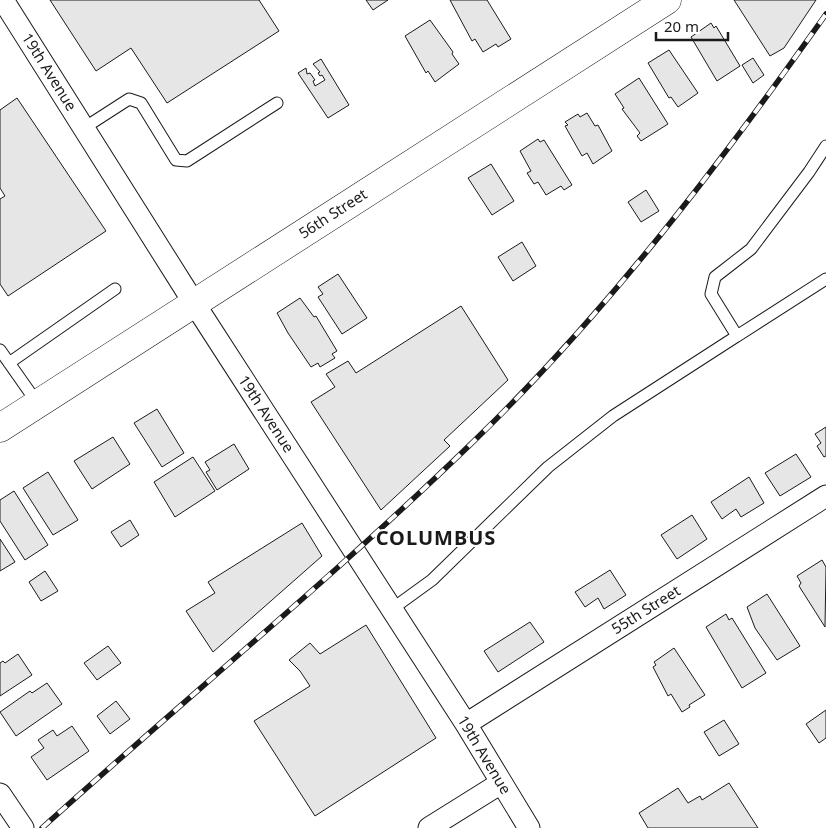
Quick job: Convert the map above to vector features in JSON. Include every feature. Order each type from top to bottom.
[{"type":"street","name":"19th Avenue","points":[[3,0],[194,303],[466,724],[529,828]]},
{"type":"street","name":"56th Street","points":[[0,428],[667,0]]},
{"type":"street","name":"55th Street","points":[[466,724],[826,496]]},
{"type":"street","points":[[429,828],[501,783]]},
{"type":"street","points":[[0,794],[22,828]]},
{"type":"lane","points":[[84,128],[129,100],[141,102],[176,160],[187,161],[277,103]]},
{"type":"lane","points":[[737,336],[710,294],[715,277],[751,249],[810,172],[826,146]]},
{"type":"lane","points":[[392,609],[432,580],[548,467],[613,416],[826,278]]},
{"type":"lane","points":[[10,363],[115,290]]},
{"type":"lane","points":[[0,350],[38,404]]},
{"type":"building","points":[[50,0],[259,0],[279,31],[167,103],[131,48],[96,71]]},
{"type":"building","points":[[366,0],[388,0],[373,10]]},
{"type":"building","points":[[450,0],[487,0],[511,39],[498,47],[496,44],[483,52],[475,39],[472,41]]},
{"type":"building","points":[[734,0],[816,0],[784,48],[770,56]]},
{"type":"building","points":[[430,20],[453,52],[452,54],[459,64],[435,82],[428,71],[426,73],[405,36]]},
{"type":"building","points":[[711,23],[714,28],[716,26],[740,66],[717,81],[691,37]]},
{"type":"building","points":[[669,50],[698,93],[678,107],[671,97],[669,98],[648,63]]},
{"type":"building","points":[[753,58],[764,75],[753,83],[742,65]]},
{"type":"building","points":[[321,59],[349,105],[328,118],[298,73],[306,68],[307,74],[310,73],[315,80],[313,81],[315,86],[325,80],[322,75],[320,76],[318,73],[320,72],[313,64]]},
{"type":"building","points":[[639,78],[668,124],[641,141],[637,136],[640,133],[622,109],[624,108],[615,94]]},
{"type":"building","points":[[17,98],[106,231],[8,296],[0,284],[0,199],[5,196],[0,188],[0,110]]},
{"type":"building","points":[[587,113],[595,126],[598,125],[612,151],[593,164],[587,153],[582,156],[565,126],[568,125],[565,122],[578,114],[580,117]]},
{"type":"building","points":[[538,139],[540,142],[544,140],[572,185],[564,190],[561,186],[546,195],[538,182],[534,184],[527,173],[531,171],[520,151]]},
{"type":"building","points":[[491,164],[514,201],[492,215],[468,178]]},
{"type":"building","points":[[646,190],[659,211],[641,222],[628,202]]},
{"type":"building","points":[[522,242],[536,266],[513,281],[498,257]]},
{"type":"building","points":[[338,274],[367,318],[342,334],[318,297],[323,294],[318,287]]},
{"type":"building","points":[[300,298],[314,317],[316,316],[337,351],[332,354],[335,358],[320,367],[318,363],[311,367],[277,313]]},
{"type":"building","points":[[461,306],[508,380],[444,440],[450,446],[381,510],[311,402],[335,387],[326,374],[348,361],[356,373]]},
{"type":"building","points":[[157,409],[184,453],[162,467],[134,423]]},
{"type":"building","points":[[826,427],[826,456],[824,457],[817,446],[821,443],[815,434]]},
{"type":"building","points":[[113,437],[130,464],[92,489],[74,461]]},
{"type":"building","points":[[234,444],[249,469],[217,490],[206,472],[210,470],[205,462]]},
{"type":"building","points":[[796,454],[811,477],[780,496],[765,473]]},
{"type":"building","points":[[193,457],[215,491],[175,517],[154,482]]},
{"type":"building","points":[[48,472],[78,520],[53,535],[23,488]]},
{"type":"building","points":[[749,477],[764,503],[741,517],[736,509],[722,519],[711,502]]},
{"type":"building","points":[[14,491],[48,545],[25,560],[0,521],[0,500]]},
{"type":"building","points":[[692,515],[707,539],[677,559],[661,535]]},
{"type":"building","points":[[130,520],[139,535],[121,547],[111,532]]},
{"type":"building","points":[[302,523],[322,556],[213,652],[186,611],[215,593],[208,582]]},
{"type":"building","points":[[0,539],[15,562],[0,571]]},
{"type":"building","points":[[822,560],[826,567],[825,627],[799,586],[801,583],[797,576]]},
{"type":"building","points":[[610,570],[626,595],[604,609],[598,598],[585,607],[575,592]]},
{"type":"building","points":[[45,571],[58,591],[41,601],[29,582]]},
{"type":"building","points":[[767,594],[800,646],[777,660],[755,628],[747,607]]},
{"type":"building","points":[[726,614],[729,620],[732,618],[766,673],[742,688],[706,627]]},
{"type":"building","points":[[530,622],[544,642],[498,672],[484,651]]},
{"type":"building","points":[[366,625],[436,738],[315,816],[254,721],[310,686],[300,671],[289,660],[310,643],[320,654]]},
{"type":"building","points":[[108,646],[121,663],[97,680],[84,663]]},
{"type":"building","points":[[674,648],[705,695],[682,712],[671,694],[668,696],[653,667],[656,665],[654,662]]},
{"type":"building","points":[[18,654],[32,675],[0,696],[0,663],[3,661],[5,663]]},
{"type":"building","points":[[47,683],[62,704],[16,736],[0,712],[30,691],[32,693]]},
{"type":"building","points":[[116,701],[130,719],[110,734],[97,716]]},
{"type":"building","points":[[826,710],[826,738],[819,743],[806,724]]},
{"type":"building","points":[[724,720],[739,744],[719,756],[704,732]]},
{"type":"building","points":[[72,726],[89,751],[47,780],[31,757],[44,748],[38,740],[53,730],[57,736]]},
{"type":"building","points":[[729,783],[758,828],[648,828],[639,813],[678,788],[688,803],[700,796],[702,800]]},
{"type":"railway","points":[[42,828],[315,588],[422,490],[524,391],[571,341],[660,235],[745,126],[826,14]]},
{"type":"district","name":"COLUMBUS","points":[[436,538]]}]
